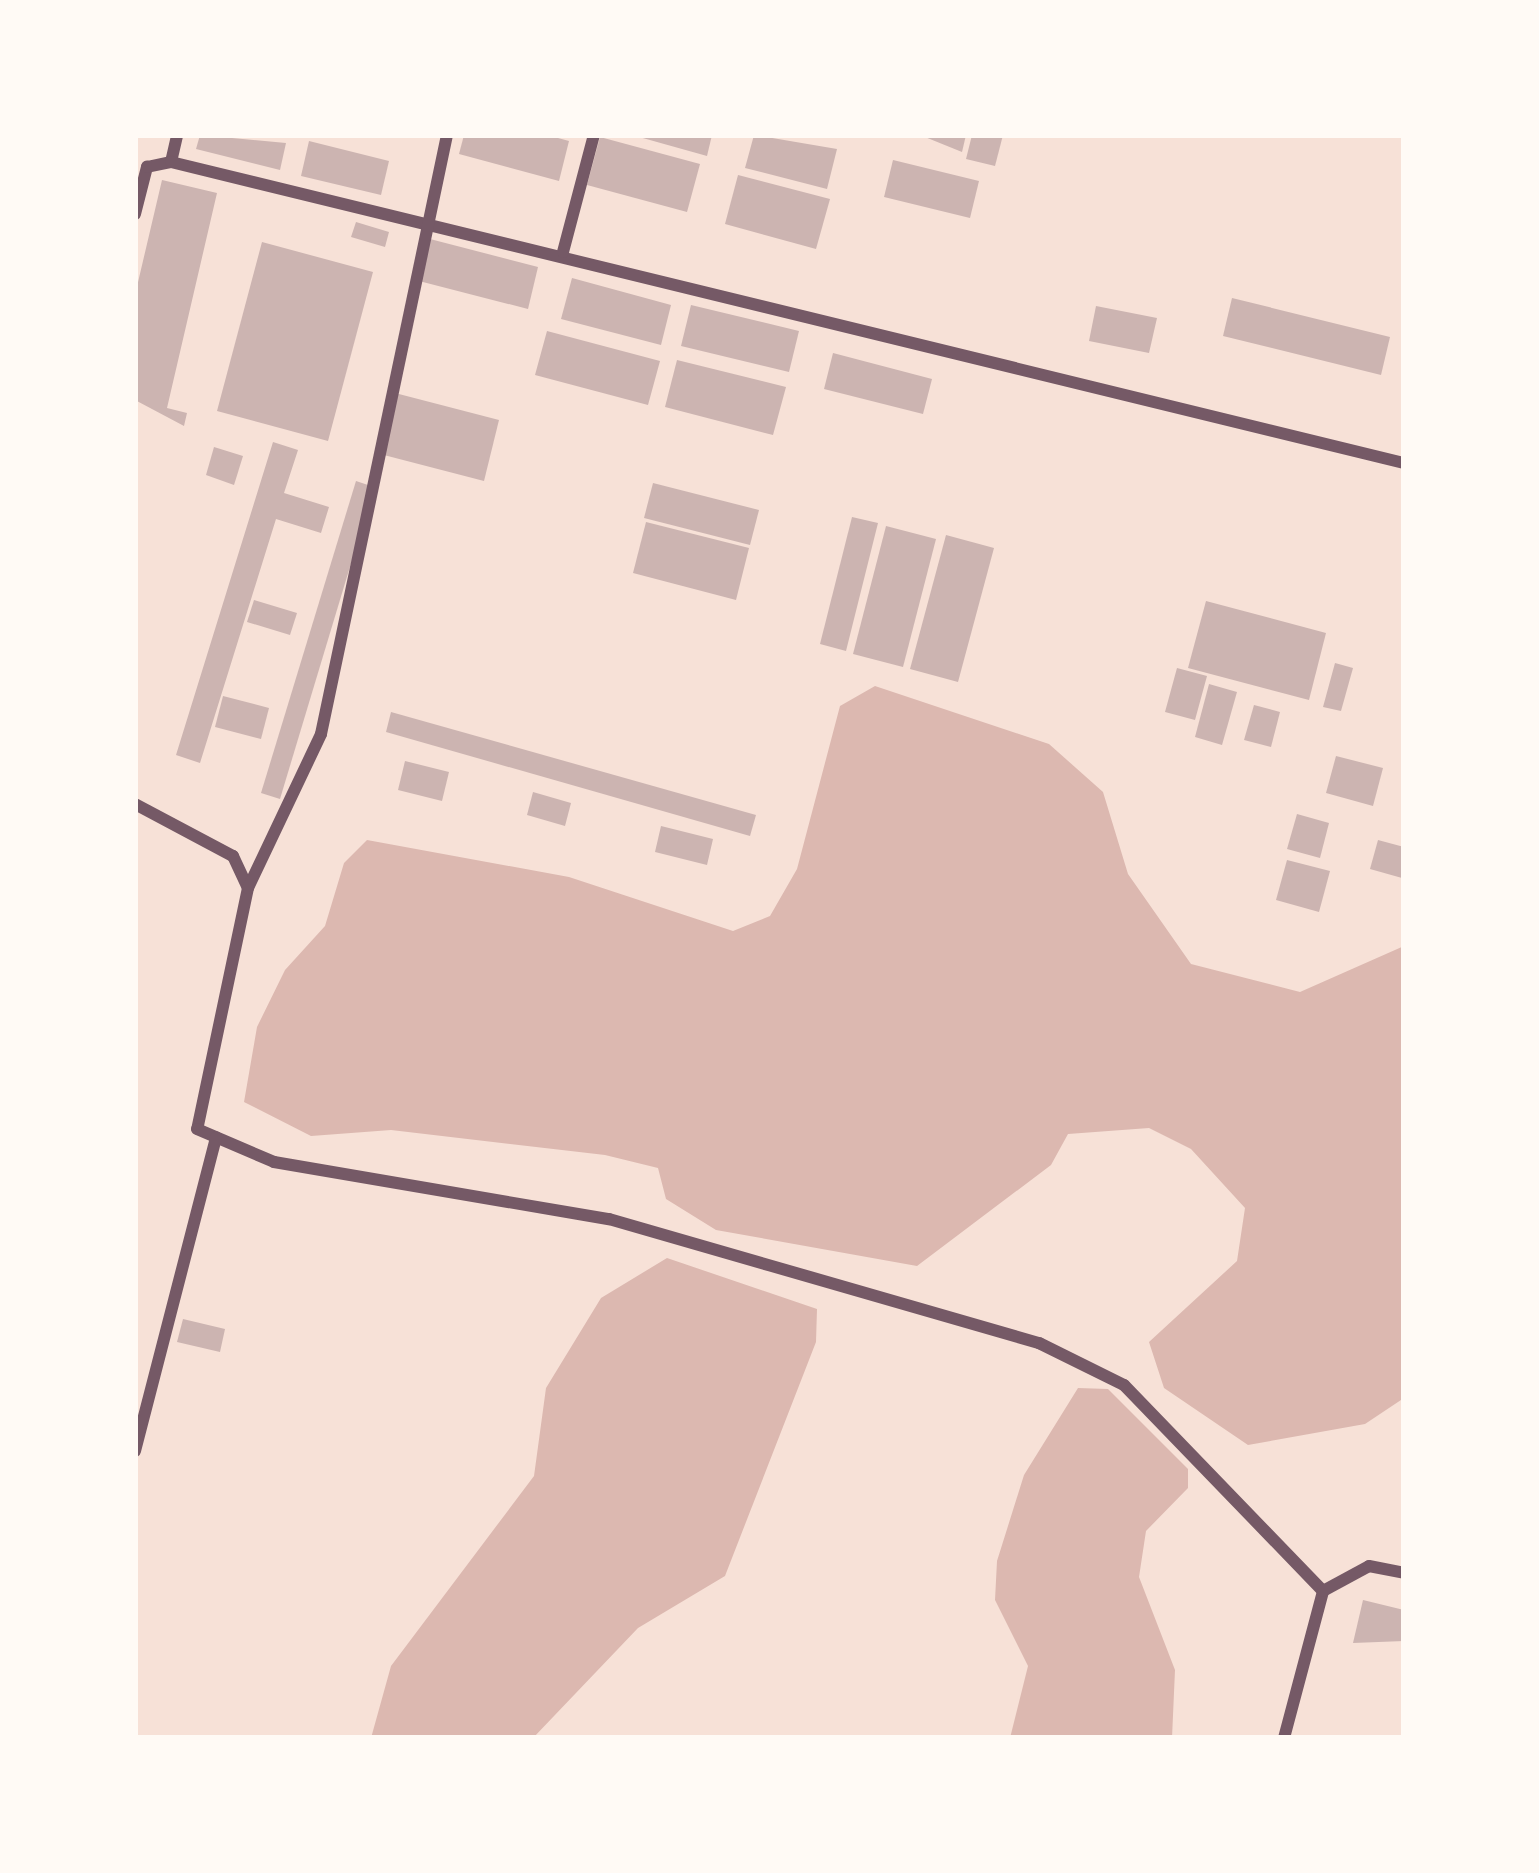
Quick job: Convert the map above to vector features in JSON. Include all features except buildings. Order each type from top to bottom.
[{"type":"street","points":[[171,161],[177,135]]},
{"type":"street","points":[[447,135],[322,734],[248,888],[193,1111],[197,1130],[274,1162],[609,1219],[1039,1343],[1124,1384],[1323,1591]]},
{"type":"street","points":[[562,252],[594,135]]},
{"type":"street","points":[[135,214],[147,167],[171,161],[432,220],[1404,463]]},
{"type":"street","points":[[135,804],[232,856],[248,888]]},
{"type":"street","points":[[135,1451],[216,1137]]},
{"type":"street","points":[[1284,1738],[1323,1591],[1369,1566],[1404,1573]]},
{"type":"shaded area","points":[[875,686],[1049,744],[1103,792],[1128,874],[1191,964],[1300,992],[1404,946],[1404,1398],[1365,1424],[1248,1445],[1164,1388],[1149,1342],[1237,1261],[1245,1208],[1191,1149],[1149,1128],[1068,1134],[1051,1165],[917,1266],[716,1230],[666,1199],[658,1168],[605,1155],[391,1130],[311,1136],[244,1102],[257,1027],[285,970],[325,926],[344,863],[367,840],[569,877],[733,931],[770,916],[797,869],[840,706]]},
{"type":"shaded area","points":[[667,1258],[817,1309],[816,1342],[725,1576],[638,1628],[533,1738],[371,1738],[391,1666],[534,1476],[546,1388],[601,1298]]},
{"type":"shaded area","points":[[1078,1388],[1108,1389],[1188,1469],[1188,1488],[1146,1531],[1139,1577],[1175,1670],[1172,1738],[1010,1738],[1028,1666],[995,1600],[997,1561],[1024,1475]]}]
